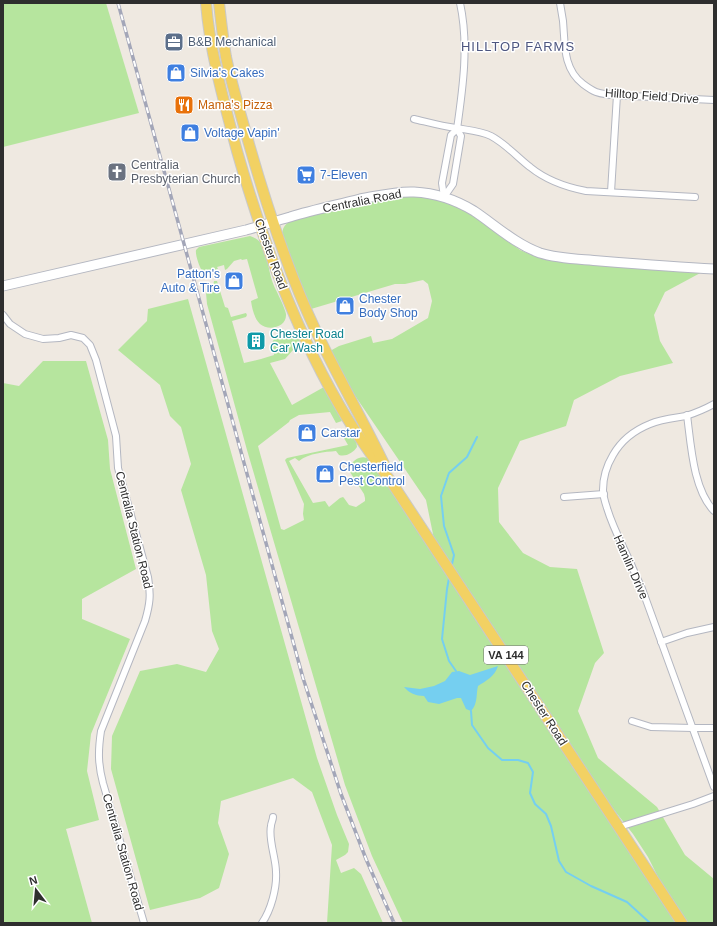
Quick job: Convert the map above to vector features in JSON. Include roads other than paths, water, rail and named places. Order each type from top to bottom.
[{"type":"main road","name":"Chester Road","points":[[206,3],[219,84],[260,226],[287,298],[326,382],[357,434],[392,483],[682,923]]},
{"type":"main road","name":"Chester Road","points":[[219,3],[226,57],[261,188],[298,292],[337,374],[380,455],[392,483]]},
{"type":"street","points":[[444,197],[453,184],[461,136],[457,129],[464,65],[464,40],[460,3]]},
{"type":"street","name":"Hilltop Field Drive","points":[[560,3],[566,54],[572,72],[580,82],[592,90],[617,95],[714,100]]},
{"type":"street","points":[[611,192],[617,95]]},
{"type":"street","points":[[414,119],[489,135],[498,140],[542,176],[571,188],[586,191],[695,197]]},
{"type":"street","points":[[444,197],[442,183],[451,135],[457,129]]},
{"type":"street","name":"Centralia Road","points":[[3,286],[260,226],[310,211],[389,193],[413,192],[444,197],[458,203],[473,211],[528,248],[541,253],[554,256],[616,262],[714,269]]},
{"type":"street","name":"Centralia Station Road","points":[[3,315],[10,324],[25,334],[43,339],[59,338],[71,335],[83,338],[90,345],[96,360],[116,436],[118,468],[148,577],[150,592],[149,607],[145,622],[101,731],[98,759],[103,783],[144,923]]},
{"type":"street","name":"Hamlin Drive","points":[[714,404],[687,416],[660,420],[639,429],[623,441],[616,450],[604,479],[604,494],[610,518],[641,586],[714,787]]},
{"type":"street","points":[[687,416],[700,490],[714,511]]},
{"type":"street","points":[[564,497],[604,494]]},
{"type":"street","points":[[661,642],[687,633],[714,627]]},
{"type":"street","points":[[632,721],[651,727],[714,728]]},
{"type":"street","points":[[620,827],[694,804],[714,796]]},
{"type":"street","points":[[262,923],[271,904],[276,886],[276,873],[270,827],[273,817]]},
{"type":"water","points":[[498,666],[497,670],[487,680],[478,686],[476,702],[471,711],[466,709],[461,698],[439,704],[428,702],[424,696],[413,694],[404,687],[420,689],[434,686],[445,681],[452,672],[459,671],[470,675]]},
{"type":"waterway","points":[[452,564],[454,555],[444,526],[441,496],[449,473],[467,457],[477,437]]},
{"type":"waterway","points":[[449,578],[442,639],[449,661],[456,671]]},
{"type":"waterway","points":[[471,711],[472,725],[488,748],[502,760],[518,760],[528,763],[533,772],[530,793],[535,804],[546,814],[551,826],[559,861],[566,872],[591,886],[627,902],[650,923]]},
{"type":"railway","points":[[118,3],[303,678],[341,794],[366,859],[394,923]]},
{"type":"place","name":"B&B Mechanical","points":[[174,42]]},
{"type":"place","name":"Silvia's Cakes","points":[[176,73]]},
{"type":"place","name":"Mama's Pizza","points":[[184,105]]},
{"type":"place","name":"Voltage Vapin'","points":[[190,133]]},
{"type":"place","name":"Centralia Presbyterian Church","points":[[117,172]]},
{"type":"place","name":"7-Eleven","points":[[306,175]]},
{"type":"place","name":"Patton's Auto & Tire","points":[[234,281]]},
{"type":"place","name":"Chester Body Shop","points":[[345,306]]},
{"type":"place","name":"Chester Road Car Wash","points":[[256,341]]},
{"type":"place","name":"Carstar","points":[[307,433]]},
{"type":"place","name":"Chesterfield Pest Control","points":[[325,474]]},
{"type":"district","name":"HILLTOP FARMS","points":[[518,46]]}]
